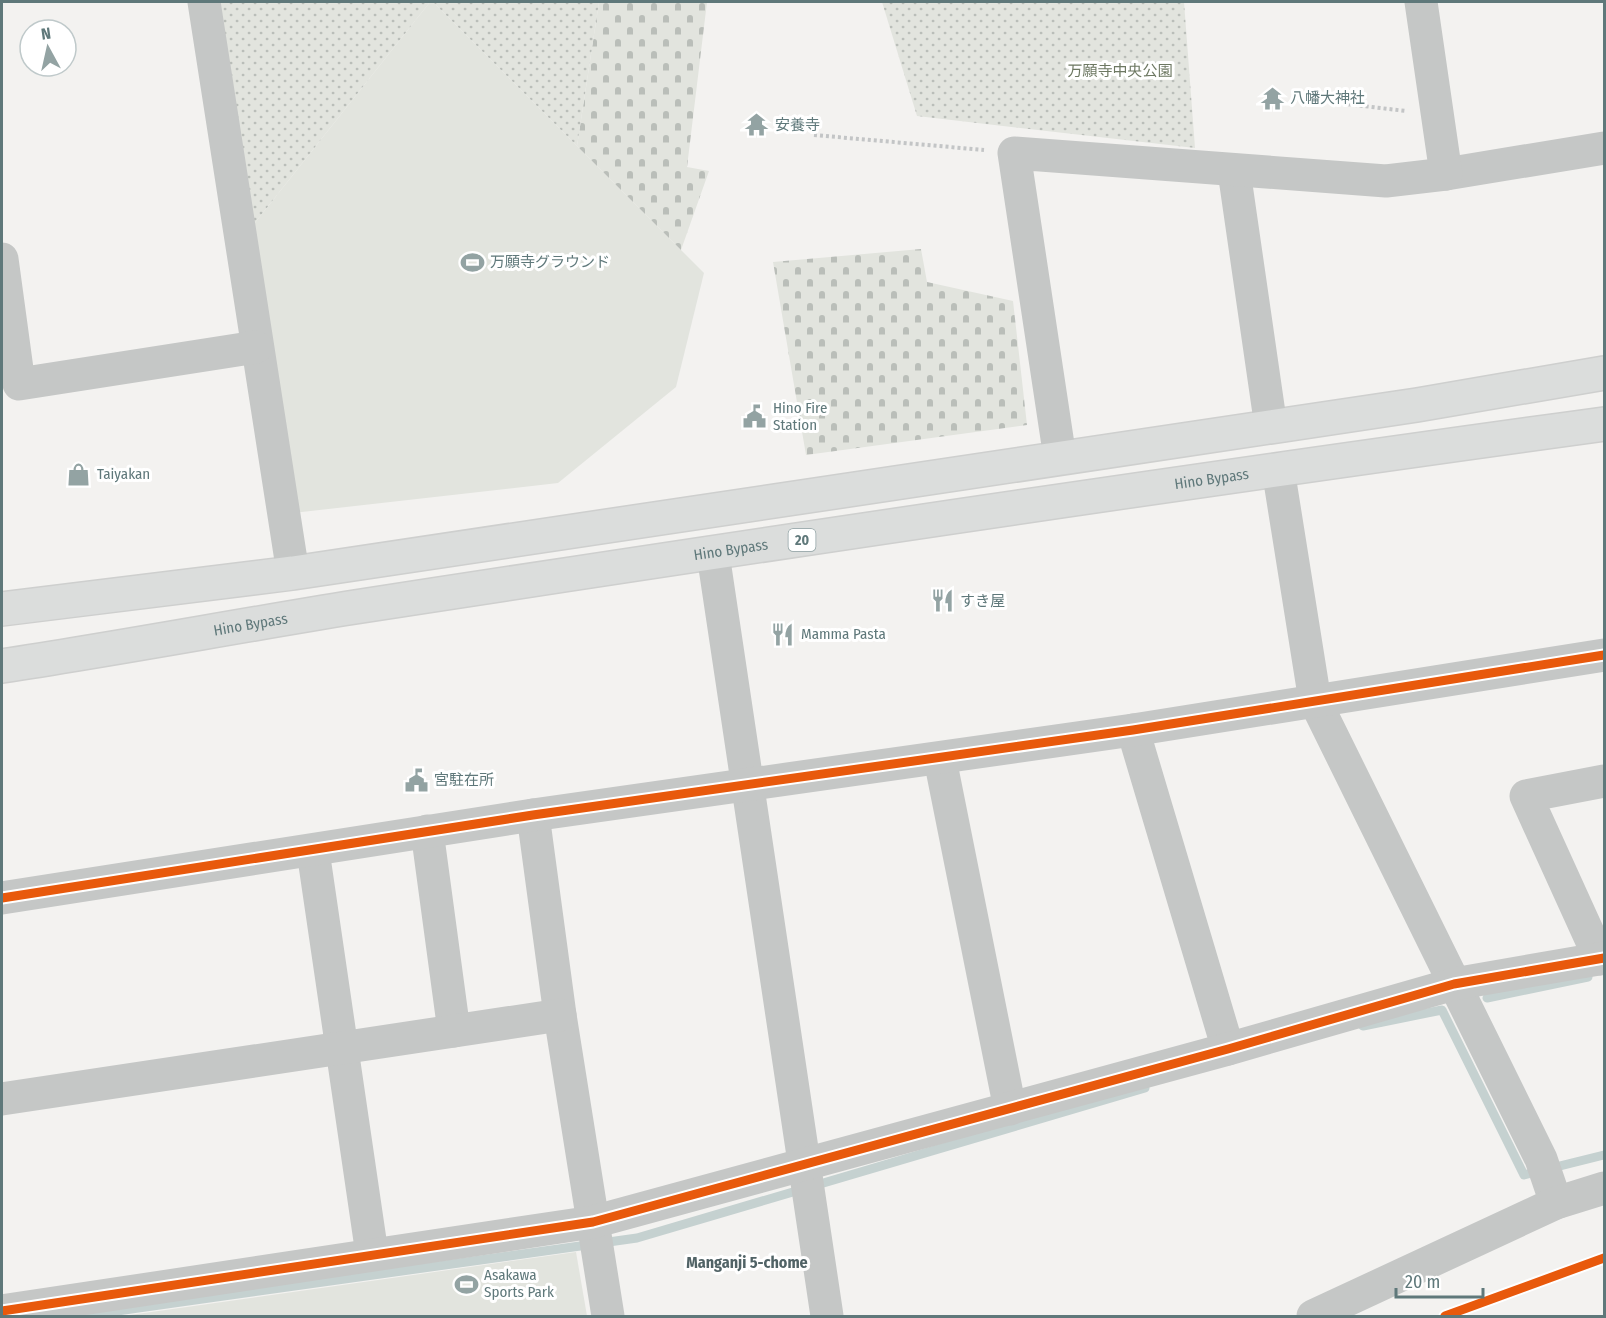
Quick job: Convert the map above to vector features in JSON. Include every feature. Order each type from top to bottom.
[{"type":"highway","points":[[2,609],[293,573],[1271,427],[1605,373]]},
{"type":"highway","name":"Hino Bypass","points":[[2,666],[353,608],[1278,469],[1605,424]]},
{"type":"street","points":[[204,2],[293,573]]},
{"type":"street","points":[[1421,2],[1446,174]]},
{"type":"street","points":[[1060,458],[1014,153],[1386,181],[1446,174],[1605,148]]},
{"type":"street","points":[[1234,171],[1271,427]]},
{"type":"street","points":[[2,259],[10,385],[256,347]]},
{"type":"street","points":[[1278,469],[1315,701],[1549,1183]]},
{"type":"street","points":[[713,554],[806,1164],[827,1317]]},
{"type":"street","points":[[2,898],[533,815],[1133,730],[1605,655]]},
{"type":"street","points":[[1133,730],[1228,1049]]},
{"type":"street","points":[[940,759],[1010,1109]]},
{"type":"street","points":[[2,1311],[594,1222],[1228,1049],[1454,984],[1602,959],[1527,796],[1605,781]]},
{"type":"street","points":[[533,815],[560,1015],[608,1317]]},
{"type":"street","points":[[426,831],[454,1031]]},
{"type":"street","points":[[313,851],[372,1254]]},
{"type":"street","points":[[2,1099],[560,1015]]},
{"type":"street","points":[[1313,1317],[1549,1183],[1605,1188]]},
{"type":"path","points":[[1312,100],[1437,115]]},
{"type":"path","points":[[814,135],[1014,153]]},
{"type":"green space","points":[[212,2],[430,2],[246,234]]},
{"type":"green space","name":"万願寺グラウンド","points":[[430,2],[433,2],[704,273],[676,387],[558,483],[293,513],[246,234]]},
{"type":"green space","points":[[433,2],[599,2],[577,146]]},
{"type":"green space","points":[[599,2],[707,2],[687,167],[709,171],[681,250],[577,146]]},
{"type":"green space","name":"万願寺中央公園","points":[[882,2],[1184,2],[1195,148],[917,116]]},
{"type":"green space","points":[[921,249],[927,282],[1013,301],[1027,425],[806,455],[773,262]]},
{"type":"green space","name":"Asakawa Sports Park","points":[[576,1252],[587,1316],[123,1316]]},
{"type":"waterway","points":[[1487,998],[1588,977]]},
{"type":"waterway","points":[[1363,1026],[1442,1010],[1524,1175],[1604,1155]]},
{"type":"waterway","points":[[82,1316],[637,1238],[1145,1088]]},
{"type":"cycle path","points":[[2,898],[533,815],[1133,730],[1604,655]]},
{"type":"cycle path","points":[[2,1311],[593,1222],[1228,1049],[1454,984],[1604,958]]},
{"type":"cycle path","points":[[1445,1316],[1604,1258]]},
{"type":"place","name":"八幡大神社","points":[[1272,98]]},
{"type":"place","name":"安養寺","points":[[757,125]]},
{"type":"place","name":"万願寺グラウンド","points":[[472,262]]},
{"type":"place","name":"Hino Fire Station","points":[[755,417]]},
{"type":"place","name":"Taiyakan","points":[[79,474]]},
{"type":"place","name":"すき屋","points":[[942,601]]},
{"type":"place","name":"Mamma Pasta","points":[[783,634]]},
{"type":"place","name":"宮駐在所","points":[[416,780]]},
{"type":"place","name":"Asakawa Sports Park","points":[[466,1284]]},
{"type":"district","name":"Manganji 5-chome","points":[[747,1262]]}]
